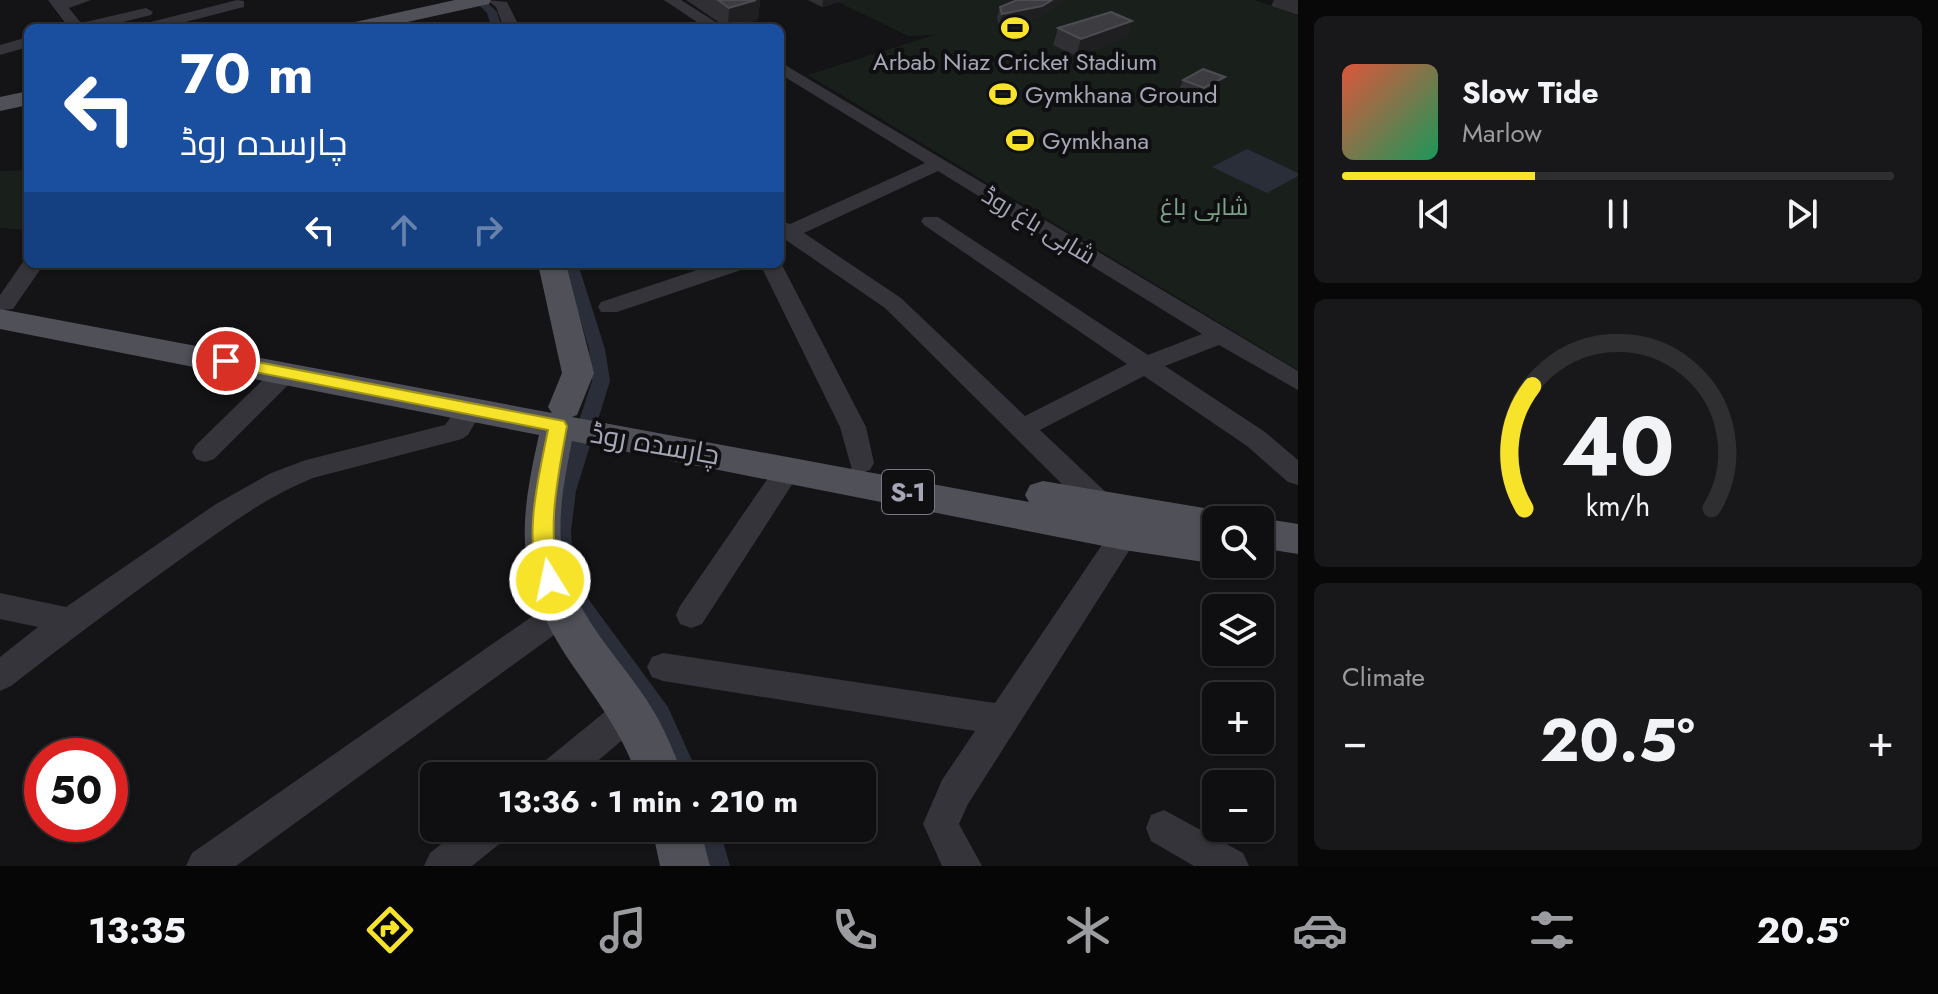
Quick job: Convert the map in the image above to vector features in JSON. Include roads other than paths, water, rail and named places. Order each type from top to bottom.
[{"type":"main road","points":[[405,23],[472,5]]},
{"type":"main road","points":[[0,104],[24,99]]},
{"type":"main road","points":[[553,268],[578,373],[581,420],[546,490],[543,553],[561,613],[644,736],[654,762]]},
{"type":"main road","name":"چارسدہ روڈ","points":[[1,308],[285,373],[470,409],[581,420],[789,469],[1124,535],[1202,547]]},
{"type":"main road","name":"چارسدہ روڈ","points":[[1,308],[581,420],[861,463],[1202,523]]},
{"type":"main road","points":[[1274,535],[1298,539]]},
{"type":"main road","points":[[1274,558],[1298,562]]},
{"type":"main road","points":[[679,842],[685,866]]},
{"type":"street","points":[[58,3],[84,0]]},
{"type":"street","points":[[112,24],[220,14],[239,4],[234,0]]},
{"type":"street","points":[[494,0],[502,5],[510,24]]},
{"type":"street","points":[[671,0],[710,24]]},
{"type":"street","points":[[58,3],[75,24]]},
{"type":"street","points":[[0,50],[24,43]]},
{"type":"street","name":"شاہی باغ روڈ","points":[[784,69],[1298,382]]},
{"type":"street","points":[[789,237],[938,164]]},
{"type":"street","points":[[931,221],[1256,439],[1298,475]]},
{"type":"street","points":[[789,237],[893,303],[1102,506]]},
{"type":"street","points":[[1,308],[30,268]]},
{"type":"street","points":[[609,307],[724,268]]},
{"type":"street","points":[[773,268],[853,427],[861,463]]},
{"type":"street","points":[[1022,428],[1147,364],[1222,335]]},
{"type":"street","points":[[205,452],[285,373]]},
{"type":"street","points":[[0,676],[70,621],[226,512],[281,480],[306,470],[453,432],[459,428],[470,409]]},
{"type":"street","points":[[691,615],[789,469]]},
{"type":"street","points":[[963,866],[945,837],[941,824],[955,792],[1124,535]]},
{"type":"street","points":[[0,606],[70,621]]},
{"type":"street","points":[[205,866],[561,613]]},
{"type":"street","points":[[663,667],[1005,720]]},
{"type":"street","points":[[570,762],[629,713]]},
{"type":"street","points":[[1164,828],[1230,866]]},
{"type":"street","points":[[443,866],[473,842]]},
{"type":"waterway","points":[[479,0],[492,12],[496,24]]},
{"type":"waterway","points":[[572,268],[597,349],[601,381],[566,491],[561,531],[563,568],[581,606],[660,715],[681,762]]},
{"type":"waterway","points":[[710,842],[717,866]]},
{"type":"place","name":"Arbab Niaz Cricket Stadium","points":[[1015,28]]},
{"type":"place","name":"Gymkhana Ground","points":[[1003,94]]},
{"type":"place","name":"Gymkhana","points":[[1020,140]]},
{"type":"park label","name":"شاہی باغ","points":[[1204,206]]}]
